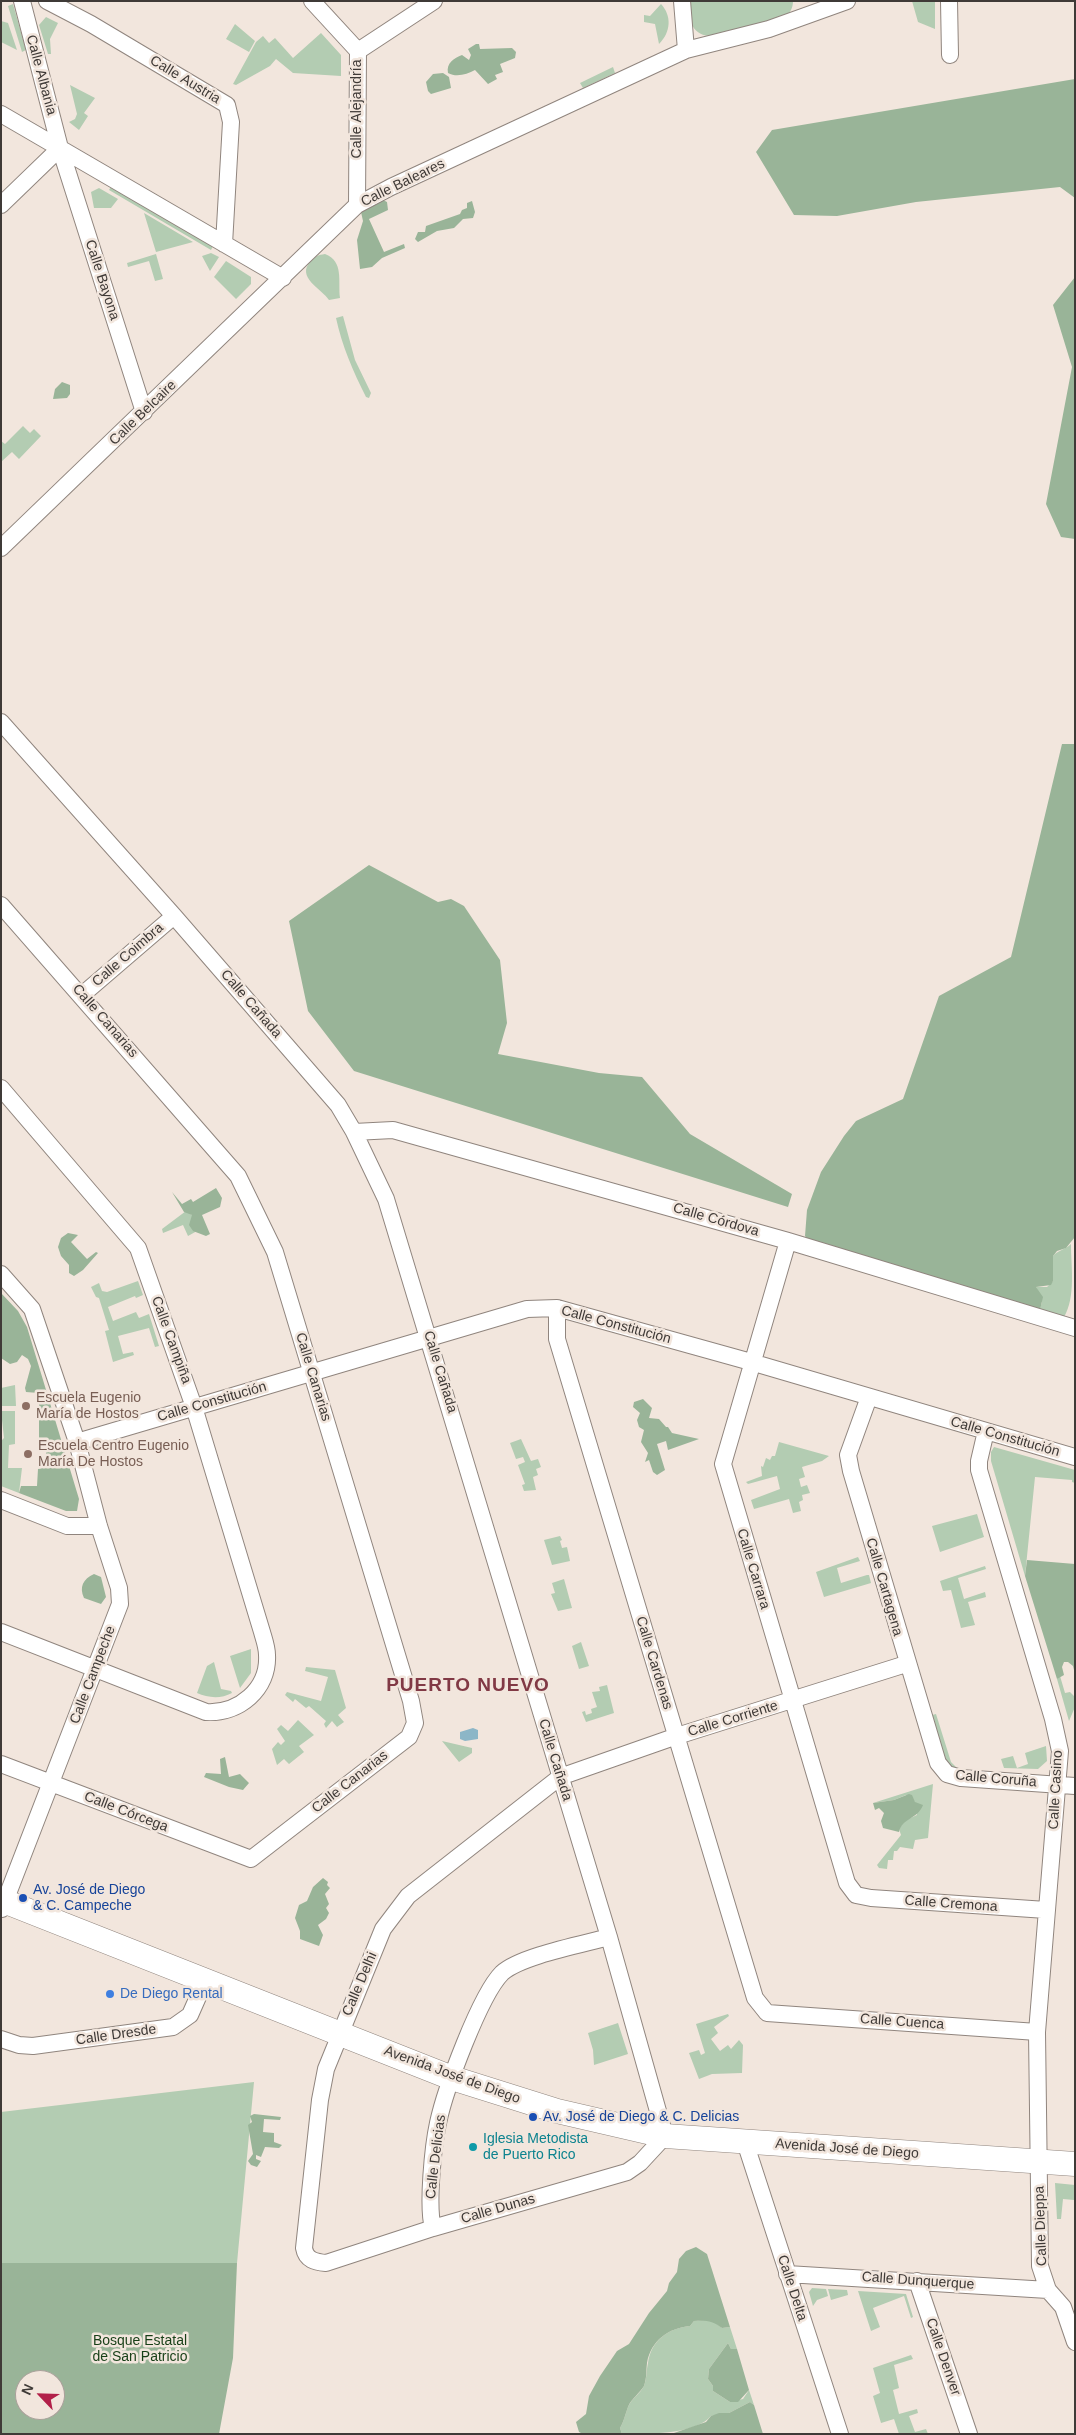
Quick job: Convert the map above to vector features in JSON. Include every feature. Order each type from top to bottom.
[{"type":"main road","name":"Avenida José de Diego","points":[[2,1905],[205,1981],[452,2078],[557,2111],[665,2136],[1075,2164]]},
{"type":"street","name":"Calle Albania","points":[[22,1],[60,148]]},
{"type":"street","name":"Calle Austria","points":[[47,1],[91,24],[227,105],[231,122],[224,244]]},
{"type":"street","name":"Calle Alejandría","points":[[312,1],[358,51],[357,205]]},
{"type":"street","points":[[358,51],[434,1]]},
{"type":"street","points":[[682,1],[686,50]]},
{"type":"street","name":"Calle Baleares","points":[[283,278],[357,205],[391,187],[686,50],[769,29],[847,1]]},
{"type":"street","points":[[949,1],[950,55]]},
{"type":"street","points":[[1,114],[283,278]]},
{"type":"street","points":[[1,204],[60,148]]},
{"type":"street","name":"Calle Bayona","points":[[60,148],[144,412]]},
{"type":"street","name":"Calle Belcaire","points":[[1,548],[283,278]]},
{"type":"street","name":"Calle Cañada","points":[[1,722],[174,916],[338,1105],[354,1132],[386,1198],[430,1338],[609,1937],[665,2136]]},
{"type":"street","name":"Calle Canarias","points":[[1,906],[82,995],[238,1176],[275,1252],[411,1701],[415,1722],[409,1737],[251,1859]]},
{"type":"street","name":"Calle Coimbra","points":[[82,995],[174,916]]},
{"type":"street","name":"Calle Campiña","points":[[1,1088],[138,1248],[194,1407],[262,1632],[267,1655],[264,1677],[250,1698],[232,1708],[216,1712],[196,1709],[96,1670]]},
{"type":"street","name":"Calle Córdova","points":[[354,1132],[393,1130],[788,1240],[1075,1328]]},
{"type":"street","name":"Calle Carrara","points":[[788,1240],[723,1457],[724,1471],[847,1883],[856,1895]]},
{"type":"street","points":[[1,1274],[32,1309],[77,1442]]},
{"type":"street","name":"Calle Constitución","points":[[77,1442],[528,1309],[557,1308],[751,1362],[1075,1457]]},
{"type":"street","name":"Calle Cardenas","points":[[557,1308],[557,1340],[755,1998],[768,2012]]},
{"type":"street","name":"Calle Cartagena","points":[[869,1397],[848,1455],[851,1472],[906,1664],[938,1764],[947,1774]]},
{"type":"street","name":"Calle Casino","points":[[986,1431],[979,1461],[979,1470],[1053,1719],[1067,1785],[1046,1910],[1037,2032],[1039,2161]]},
{"type":"street","name":"Calle Campeche","points":[[2,1905],[96,1670],[120,1604],[119,1588],[99,1526],[77,1442]]},
{"type":"street","points":[[1,1500],[67,1526],[99,1526]]},
{"type":"street","points":[[1,1632],[96,1670]]},
{"type":"street","name":"Calle Corriente","points":[[560,1777],[677,1736],[794,1701],[906,1664]]},
{"type":"street","name":"Calle Córcega","points":[[1,1764],[251,1859]]},
{"type":"street","name":"Calle Coruña","points":[[947,1774],[961,1778],[1067,1785]]},
{"type":"street","name":"Calle Delhi","points":[[319,2262],[308,2257],[304,2248],[320,2100],[326,2069],[384,1929],[400,1905],[475,1842],[560,1777]]},
{"type":"street","name":"Calle Cremona","points":[[856,1895],[871,1898],[1046,1910]]},
{"type":"street","name":"Calle Delicias","points":[[433,2228],[430,2209],[438,2124],[452,2078],[482,2003],[502,1973],[524,1961],[609,1937]]},
{"type":"street","name":"Calle Dresde","points":[[1,2039],[19,2045],[33,2046],[173,2027],[190,2015],[205,1981]]},
{"type":"street","name":"Calle Cuenca","points":[[768,2012],[1037,2032]]},
{"type":"street","name":"Calle Dunas","points":[[319,2262],[326,2263],[433,2228],[627,2172],[640,2163],[665,2136]]},
{"type":"street","name":"Calle Delta","points":[[745,2142],[840,2434]]},
{"type":"street","name":"Calle Dieppa","points":[[1039,2161],[1040,2266],[1048,2290],[1069,2307],[1075,2342]]},
{"type":"street","name":"Calle Dunquerque","points":[[787,2274],[917,2280],[1048,2290]]},
{"type":"street","name":"Calle Denver","points":[[917,2280],[969,2434]]},
{"type":"green space","points":[[691,1],[793,1],[791,10],[784,17],[709,36],[698,32],[691,23],[689,12]]},
{"type":"green space","points":[[912,1],[935,1],[935,29],[918,22]]},
{"type":"green space","points":[[13,4],[26,50],[22,52],[8,6]]},
{"type":"green space","points":[[661,4],[667,14],[669,24],[666,34],[659,44],[655,24],[644,22],[644,15],[650,16]]},
{"type":"green space","points":[[46,17],[58,23],[50,39],[51,54],[48,54],[39,25]]},
{"type":"green space","points":[[1,21],[8,23],[17,50],[1,42]]},
{"type":"green space","points":[[235,24],[255,41],[249,52],[226,39]]},
{"type":"green space","points":[[321,33],[341,55],[341,76],[293,73],[276,59],[270,66],[236,85],[233,84],[256,42],[263,36],[269,43],[275,38],[293,58]]},
{"type":"green space","points":[[479,44],[480,49],[512,48],[516,52],[515,58],[500,64],[503,72],[495,75],[497,79],[488,84],[475,70],[458,75],[448,73],[448,66],[451,61],[462,55],[469,60],[471,55],[468,49]]},
{"type":"green space","points":[[613,67],[615,73],[583,88],[580,83]]},
{"type":"green space","points":[[443,73],[449,77],[451,88],[431,94],[428,91],[426,82],[433,74]]},
{"type":"green space","points":[[1075,79],[1075,198],[1060,187],[916,202],[837,216],[794,215],[756,152],[772,130]]},
{"type":"green space","points":[[70,85],[95,98],[84,113],[88,116],[79,130],[69,122],[75,119],[77,114]]},
{"type":"green space","points":[[112,185],[214,244],[211,250],[109,190]]},
{"type":"green space","points":[[99,188],[118,199],[111,208],[94,208],[91,192]]},
{"type":"green space","points":[[381,199],[387,202],[388,210],[369,219],[384,252],[404,244],[405,248],[382,258],[372,267],[360,269],[357,240],[363,221],[361,212]]},
{"type":"green space","points":[[472,201],[475,212],[473,218],[463,219],[454,228],[437,231],[418,242],[415,239],[418,232],[425,232],[426,226],[460,214],[462,210],[467,208],[467,203]]},
{"type":"green space","points":[[144,213],[193,242],[156,252]]},
{"type":"green space","points":[[211,253],[219,257],[210,271],[202,256]]},
{"type":"green space","points":[[156,254],[163,279],[155,281],[149,261],[128,267],[127,263]]},
{"type":"green space","points":[[325,254],[335,261],[338,267],[340,298],[329,300],[311,282],[306,272],[311,261],[317,256]]},
{"type":"green space","points":[[226,261],[251,277],[251,284],[236,299],[214,277]]},
{"type":"green space","points":[[1075,277],[1075,539],[1061,537],[1046,504],[1072,367],[1053,305]]},
{"type":"green space","points":[[343,316],[355,360],[371,393],[369,398],[366,397],[357,378],[341,338],[336,318]]},
{"type":"green space","points":[[62,382],[70,385],[70,394],[67,398],[53,399],[55,389]]},
{"type":"green space","points":[[23,426],[30,433],[34,429],[41,436],[19,459],[12,452],[1,462],[1,441],[5,444]]},
{"type":"green space","points":[[1062,744],[1075,744],[1075,1237],[1066,1248],[1057,1251],[1053,1256],[1053,1281],[1051,1285],[1036,1287],[1043,1297],[1040,1310],[809,1241],[805,1236],[807,1210],[821,1172],[844,1136],[856,1121],[903,1099],[939,996],[1011,957]]},
{"type":"green space","points":[[369,865],[438,902],[451,899],[464,906],[500,960],[507,1023],[498,1054],[599,1073],[642,1077],[690,1134],[792,1194],[788,1207],[354,1071],[308,1011],[289,921]]},
{"type":"green space","points":[[216,1188],[222,1198],[220,1207],[202,1215],[210,1234],[206,1236],[193,1231],[189,1225],[192,1215],[184,1212],[172,1192],[182,1204],[191,1199],[193,1202]]},
{"type":"green space","points":[[186,1211],[192,1215],[193,1231],[197,1231],[188,1236],[183,1225],[163,1233],[162,1229]]},
{"type":"green space","points":[[68,1233],[78,1235],[71,1242],[87,1259],[96,1252],[98,1253],[83,1270],[74,1276],[69,1273],[69,1265],[61,1256],[58,1247],[61,1238]]},
{"type":"green space","points":[[1071,1244],[1072,1271],[1068,1309],[1064,1317],[1039,1312],[1042,1302],[1036,1287],[1047,1287],[1053,1281],[1053,1256]]},
{"type":"green space","points":[[138,1281],[143,1295],[136,1298],[135,1296],[108,1307],[113,1321],[136,1312],[139,1318],[149,1314],[159,1346],[155,1347],[149,1328],[118,1336],[123,1354],[133,1352],[134,1355],[113,1362],[105,1331],[109,1330],[99,1298],[96,1297],[91,1287],[99,1283],[102,1291],[107,1292]]},
{"type":"green space","points":[[1,1293],[18,1311],[27,1327],[79,1499],[77,1511],[66,1511],[19,1493],[21,1486],[37,1486],[38,1469],[46,1467],[46,1451],[42,1451],[39,1446],[39,1393],[26,1392],[25,1388],[31,1366],[28,1359],[22,1355],[17,1362],[10,1364],[1,1358]]},
{"type":"green space","points":[[15,1385],[16,1406],[1,1406],[1,1388]]},
{"type":"green space","points":[[643,1399],[652,1408],[649,1418],[659,1419],[672,1433],[699,1439],[668,1450],[666,1441],[657,1444],[665,1470],[657,1475],[653,1472],[649,1460],[645,1462],[648,1453],[641,1442],[644,1430],[639,1427],[637,1420],[640,1413],[633,1407],[634,1402]]},
{"type":"green space","points":[[1,1411],[15,1411],[15,1444],[9,1445],[8,1468],[22,1468],[19,1493],[1,1486],[1,1441],[4,1438]]},
{"type":"green space","points":[[521,1439],[531,1461],[538,1459],[541,1467],[536,1469],[538,1475],[533,1477],[536,1490],[524,1491],[522,1485],[525,1484],[518,1465],[525,1462],[523,1457],[516,1459],[510,1443]]},
{"type":"green space","points":[[779,1442],[829,1456],[822,1461],[802,1467],[805,1477],[799,1479],[801,1487],[807,1485],[810,1493],[802,1495],[803,1500],[799,1502],[801,1511],[793,1513],[789,1499],[754,1509],[751,1500],[780,1489],[777,1476],[748,1484],[746,1482],[762,1476],[761,1466],[763,1467],[766,1458],[770,1460],[772,1456],[775,1456]]},
{"type":"green space","points":[[994,1447],[1075,1470],[1075,1483],[1072,1480],[1035,1477],[1025,1576],[991,1461],[991,1452]]},
{"type":"green space","points":[[977,1514],[984,1537],[940,1552],[932,1526]]},
{"type":"green space","points":[[560,1536],[562,1548],[567,1547],[570,1561],[552,1565],[544,1540]]},
{"type":"green space","points":[[858,1557],[860,1561],[837,1568],[841,1583],[869,1575],[871,1583],[824,1597],[816,1572]]},
{"type":"green space","points":[[1027,1560],[1075,1564],[1075,1674],[1073,1666],[1068,1662],[1064,1662],[1062,1667],[1064,1675],[1057,1679],[1025,1576]]},
{"type":"green space","points":[[985,1566],[986,1569],[958,1578],[964,1599],[985,1592],[986,1597],[968,1602],[975,1625],[961,1628],[951,1590],[943,1591],[940,1581]]},
{"type":"green space","points":[[94,1574],[101,1577],[106,1597],[101,1604],[84,1598],[82,1590],[87,1578]]},
{"type":"green space","points":[[564,1579],[572,1608],[558,1611],[551,1594],[555,1593],[552,1583]]},
{"type":"green space","points":[[581,1642],[589,1666],[579,1669],[572,1646]]},
{"type":"green space","points":[[251,1649],[251,1673],[240,1688],[230,1656]]},
{"type":"green space","points":[[214,1662],[221,1689],[231,1691],[232,1693],[215,1697],[197,1693],[207,1666]]},
{"type":"green space","points":[[306,1667],[335,1670],[346,1708],[338,1715],[344,1722],[337,1727],[332,1721],[326,1728],[324,1724],[326,1721],[309,1706],[306,1708],[295,1699],[293,1702],[285,1695],[287,1692],[321,1701],[328,1677],[305,1671]]},
{"type":"green space","points":[[1060,1676],[1065,1693],[1070,1692],[1075,1697],[1075,1707],[1069,1721],[1057,1679]]},
{"type":"green space","points":[[607,1685],[614,1713],[586,1722],[582,1712],[585,1711],[586,1715],[592,1713],[591,1709],[597,1707],[592,1692],[600,1691],[599,1687]]},
{"type":"green space","points":[[936,1714],[951,1762],[957,1768],[966,1769],[966,1773],[961,1773],[947,1764],[932,1715]]},
{"type":"green space","points":[[298,1720],[314,1735],[299,1746],[304,1752],[289,1764],[284,1759],[277,1765],[272,1749],[278,1742],[281,1745],[285,1741],[277,1729],[281,1725],[288,1731]]},
{"type":"green space","points":[[442,1741],[472,1748],[472,1753],[459,1762]]},
{"type":"green space","points":[[1046,1746],[1047,1761],[1038,1769],[1004,1768],[1001,1759],[1013,1756],[1017,1768],[1028,1764],[1025,1753]]},
{"type":"green space","points":[[225,1757],[229,1777],[240,1774],[249,1783],[243,1790],[229,1787],[204,1777],[206,1773],[221,1774],[220,1759]]},
{"type":"green space","points":[[933,1784],[928,1838],[915,1840],[913,1849],[900,1847],[897,1851],[894,1851],[893,1860],[888,1860],[887,1869],[879,1868],[877,1865],[901,1835],[899,1829],[904,1821],[917,1815],[915,1802],[906,1795],[894,1800],[873,1803]]},
{"type":"green space","points":[[909,1794],[912,1795],[915,1802],[923,1805],[921,1810],[903,1824],[899,1832],[883,1828],[881,1821],[884,1813],[879,1808],[875,1810],[873,1803],[894,1800]]},
{"type":"green space","points":[[323,1878],[328,1882],[327,1885],[330,1888],[325,1894],[329,1904],[326,1908],[329,1913],[326,1919],[318,1925],[323,1935],[319,1946],[300,1939],[300,1931],[295,1918],[299,1905],[307,1901],[313,1887]]},
{"type":"green space","points":[[728,2014],[729,2016],[714,2027],[718,2033],[711,2039],[720,2051],[728,2045],[731,2049],[739,2040],[743,2045],[742,2073],[712,2074],[699,2079],[689,2053],[699,2050],[701,2055],[705,2053],[696,2024]]},
{"type":"green space","points":[[618,2023],[628,2054],[594,2065],[593,2050],[588,2033]]},
{"type":"green space","points":[[254,2082],[237,2263],[1,2263],[1,2112]]},
{"type":"green space","points":[[254,2114],[281,2117],[280,2120],[264,2119],[263,2132],[274,2133],[274,2142],[282,2145],[279,2148],[265,2147],[261,2157],[256,2155],[256,2159],[261,2161],[257,2167],[251,2165],[248,2161],[253,2154],[248,2125],[252,2122],[250,2116]]},
{"type":"green space","points":[[1055,2183],[1075,2185],[1074,2200],[1063,2199],[1061,2219],[1057,2219]]},
{"type":"green space","points":[[696,2247],[707,2254],[730,2327],[722,2328],[709,2322],[694,2321],[690,2326],[675,2329],[662,2337],[652,2348],[649,2355],[644,2386],[628,2407],[620,2428],[622,2434],[583,2434],[579,2432],[576,2422],[586,2414],[589,2396],[600,2376],[617,2351],[629,2344],[649,2313],[667,2291],[669,2283],[677,2272],[679,2259],[686,2251]]},
{"type":"green space","name":"Bosque Estatal de San Patricio","points":[[1,2263],[237,2263],[233,2358],[219,2434],[1,2434]]},
{"type":"green space","points":[[812,2288],[826,2289],[828,2296],[817,2300],[813,2306],[809,2292]]},
{"type":"green space","points":[[828,2289],[847,2290],[848,2295],[831,2300]]},
{"type":"green space","points":[[858,2291],[906,2294],[913,2317],[911,2318],[904,2296],[873,2308],[880,2327],[871,2331]]},
{"type":"green space","points":[[694,2321],[713,2321],[722,2328],[730,2327],[737,2349],[731,2349],[728,2343],[709,2369],[708,2379],[713,2386],[713,2391],[730,2402],[743,2399],[749,2390],[754,2405],[750,2402],[729,2413],[711,2416],[694,2427],[682,2430],[622,2434],[620,2428],[629,2404],[644,2386],[650,2355],[657,2342],[675,2329],[690,2326]]},
{"type":"green space","points":[[728,2343],[731,2349],[737,2349],[749,2390],[738,2402],[730,2402],[713,2391],[713,2386],[708,2379],[709,2369]]},
{"type":"green space","points":[[911,2355],[913,2359],[894,2365],[899,2388],[893,2390],[899,2414],[917,2409],[918,2413],[909,2416],[915,2432],[926,2429],[928,2434],[899,2434],[894,2419],[881,2423],[873,2396],[880,2393],[873,2368]]},
{"type":"green space","points":[[750,2402],[754,2405],[763,2434],[671,2434],[706,2422],[711,2416],[719,2413],[729,2413]]},
{"type":"water","points":[[473,1728],[478,1730],[478,1739],[465,1741],[460,1739],[460,1732]]},
{"type":"place","name":"Escuela Eugenio María de Hostos","points":[[26,1406]]},
{"type":"place","name":"Escuela Centro Eugenio María De Hostos","points":[[28,1454]]},
{"type":"place","name":"Av. José de Diego & C. Campeche","points":[[23,1898]]},
{"type":"place","name":"De Diego Rental","points":[[110,1994]]},
{"type":"place","name":"Av. José de Diego & C. Delicias","points":[[533,2117]]},
{"type":"place","name":"Iglesia Metodista de Puerto Rico","points":[[473,2147]]},
{"type":"district","name":"PUERTO NUEVO","points":[[468,1686]]}]
